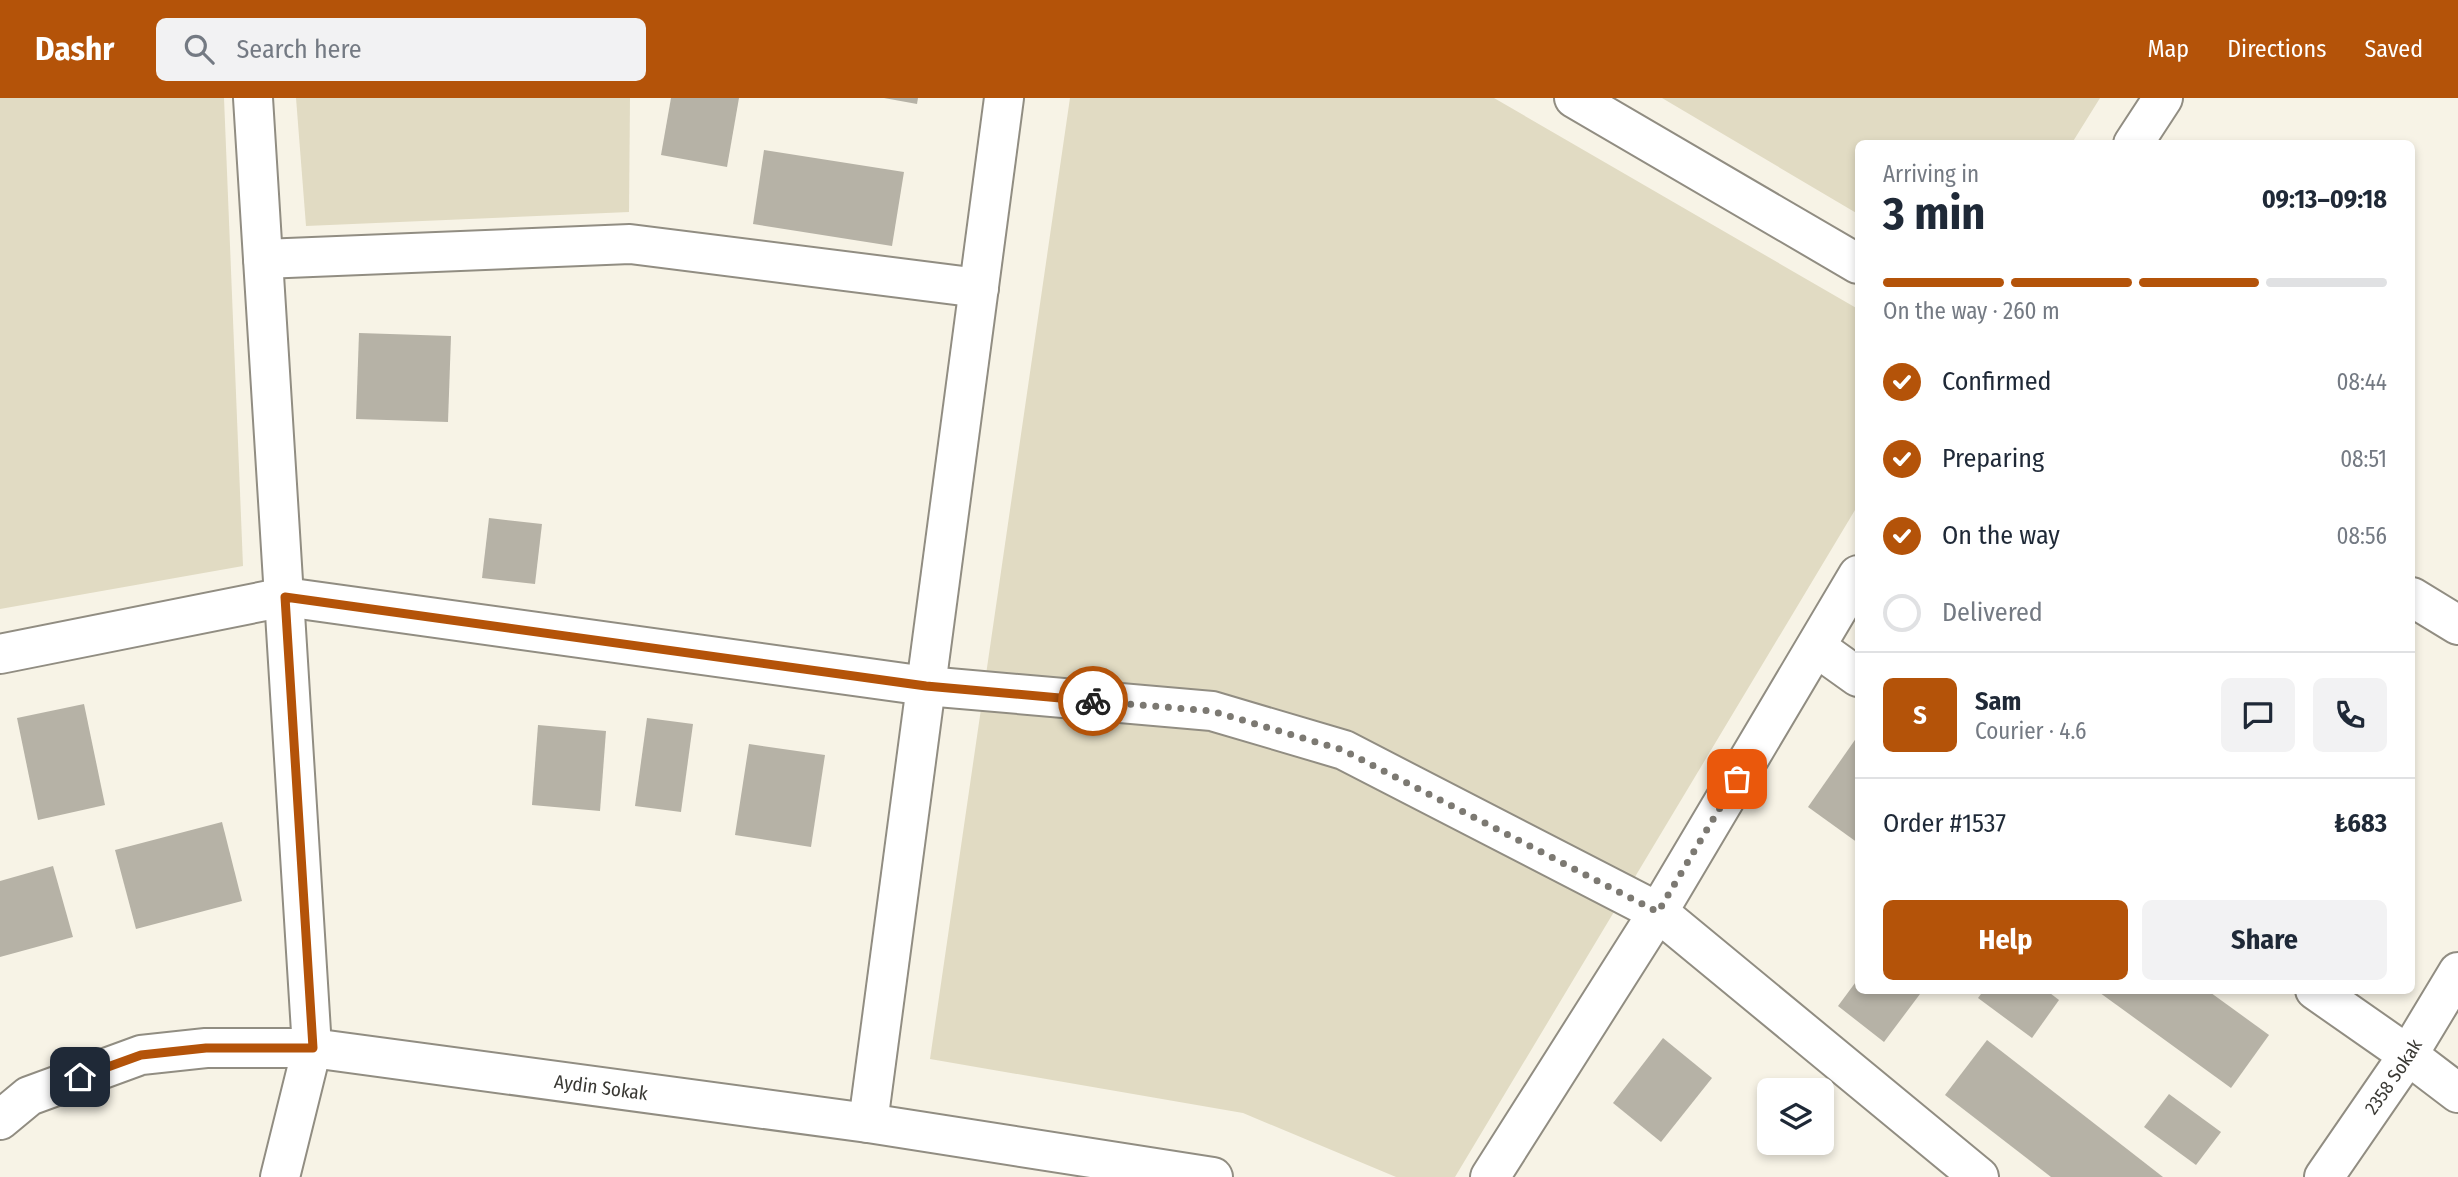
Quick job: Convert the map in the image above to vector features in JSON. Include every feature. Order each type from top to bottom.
[{"type":"street","points":[[253,98],[313,1048],[279,1177]]},
{"type":"street","points":[[868,1123],[1004,98]]},
{"type":"street","points":[[1574,98],[1855,262]]},
{"type":"street","points":[[2136,140],[2163,98]]},
{"type":"street","points":[[263,259],[630,244],[979,288]]},
{"type":"street","points":[[1490,1177],[1658,912],[1855,580]]},
{"type":"street","points":[[0,654],[285,597],[926,686],[1212,711],[1343,750],[1658,912],[1979,1177]]},
{"type":"street","points":[[2415,599],[2458,625]]},
{"type":"street","points":[[1816,647],[1855,675]]},
{"type":"street","name":"2358 Sokak","points":[[2323,1177],[2408,1055],[2458,972]]},
{"type":"street","points":[[2321,994],[2458,1093]]},
{"type":"street","name":"Aydin Sokak","points":[[0,1120],[29,1096],[141,1055],[206,1048],[313,1048],[868,1123],[1213,1177]]},
{"type":"shaded area","points":[[0,98],[224,98],[243,566],[0,609]]},
{"type":"shaded area","points":[[296,98],[630,98],[629,212],[306,226]]},
{"type":"shaded area","points":[[1070,98],[1494,98],[1855,307],[1855,510],[1455,1177],[1396,1177],[1243,1113],[930,1059]]},
{"type":"shaded area","points":[[1662,98],[2100,98],[2074,140],[1855,140],[1855,212]]},
{"type":"building","points":[[671,98],[739,98],[727,167],[661,155]]},
{"type":"building","points":[[884,98],[918,98],[917,104]]},
{"type":"building","points":[[764,150],[904,172],[892,246],[753,224]]},
{"type":"building","points":[[359,333],[451,336],[448,422],[356,419]]},
{"type":"building","points":[[489,518],[542,524],[535,584],[482,578]]},
{"type":"building","points":[[84,704],[105,805],[38,820],[17,718]]},
{"type":"building","points":[[647,718],[693,724],[681,812],[635,806]]},
{"type":"building","points":[[538,725],[606,731],[600,811],[532,805]]},
{"type":"building","points":[[1855,740],[1855,841],[1808,807]]},
{"type":"building","points":[[749,744],[825,755],[811,847],[735,835]]},
{"type":"building","points":[[222,822],[242,901],[136,929],[115,850]]},
{"type":"building","points":[[53,866],[73,937],[0,957],[0,881]]},
{"type":"building","points":[[1855,983],[1855,994],[1920,994],[1884,1042],[1838,1006]]},
{"type":"building","points":[[1981,994],[2051,994],[2059,1000],[2032,1038],[1978,998]]},
{"type":"building","points":[[2102,994],[2213,994],[2269,1035],[2231,1088]]},
{"type":"building","points":[[1663,1038],[1712,1078],[1661,1142],[1613,1103]]},
{"type":"building","points":[[1987,1040],[2163,1177],[2051,1177],[1945,1095]]},
{"type":"building","points":[[2169,1094],[2221,1132],[2196,1165],[2144,1127]]},
{"type":"way so far","points":[[1093,701],[1212,711],[1343,750],[1658,912],[1737,779]]},
{"type":"route","points":[[80,1077],[141,1055],[206,1048],[313,1048],[285,597],[926,686],[1093,701]]}]
